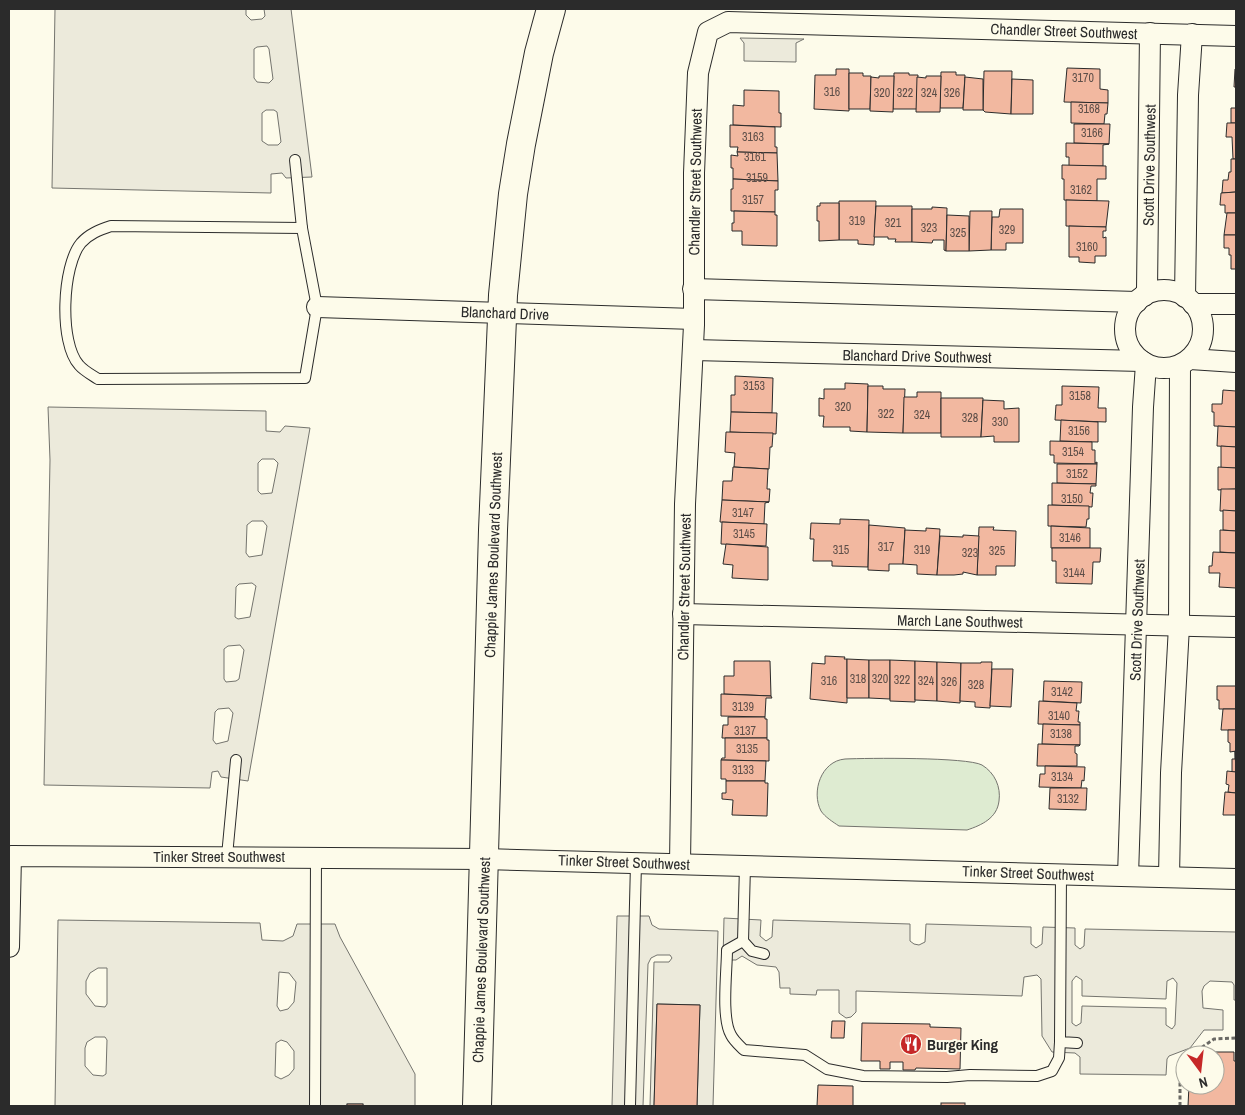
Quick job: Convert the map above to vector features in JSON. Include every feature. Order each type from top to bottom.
[{"type":"street","name":"Chappie James Boulevard Southwest","points":[[477,1106],[505,265],[518,161],[539,53],[550,9]]},
{"type":"street","name":"Chandler Street Southwest","points":[[680,864],[685,504],[694,319],[694,173],[698,73],[708,32],[728,22],[1236,36]]},
{"type":"street","name":"Scott Drive Southwest","points":[[1140,299],[1147,290],[1150,33]]},
{"type":"street","points":[[1189,300],[1188,95],[1192,34]]},
{"type":"street","points":[[693,289],[1140,299],[1157,291],[1165,290],[1178,293],[1189,300],[1201,315],[1203,328],[1198,348],[1185,362],[1179,626],[1171,773],[1169,877]]},
{"type":"street","points":[[1140,299],[1129,313],[1125,325],[1126,339],[1131,352],[1144,363],[1149,366],[1167,368],[1185,362],[1236,362]]},
{"type":"street","points":[[1189,300],[1236,304]]},
{"type":"street","name":"Blanchard Drive","points":[[317,306],[694,319]]},
{"type":"street","name":"Blanchard Drive Southwest","points":[[693,350],[1144,363]]},
{"type":"street","name":"Scott Drive Southwest","points":[[1128,876],[1138,625],[1144,363]]},
{"type":"street","name":"March Lane Southwest","points":[[683,614],[1236,627]]},
{"type":"street","name":"Tinker Street Southwest","points":[[9,947],[11,856],[484,859],[1236,879]]},
{"type":"lane","points":[[295,160],[302,228],[317,306],[305,378],[98,379],[79,366],[68,338],[67,278],[72,259],[81,244],[96,230],[111,226],[302,228]]},
{"type":"lane","points":[[227,856],[236,760]]},
{"type":"lane","points":[[315,1106],[316,857]]},
{"type":"lane","points":[[630,1106],[636,863]]},
{"type":"lane","points":[[745,866],[742,940],[752,951],[764,954]]},
{"type":"lane","points":[[742,940],[728,950],[726,1018],[730,1034],[744,1050],[805,1055],[827,1070],[863,1076],[947,1078],[970,1075],[1037,1076],[1052,1071],[1059,1058],[1061,874]]},
{"type":"lane","points":[[1060,1042],[1077,1043]]},
{"type":"path","points":[[1205,1045],[1214,1039],[1236,1038]]},
{"type":"green space","points":[[845,759],[938,759],[973,762],[987,768],[994,776],[998,786],[998,807],[988,820],[967,830],[839,826],[821,811],[817,795],[820,779],[824,771],[837,761]]},
{"type":"shaded area","points":[[55,9],[246,9],[246,15],[251,20],[262,19],[265,16],[264,9],[291,9],[312,177],[286,178],[282,173],[271,174],[271,193],[52,188]],"holes":[[[267,46],[273,79],[269,83],[257,82],[254,78],[254,49]],[[266,110],[277,112],[281,142],[278,145],[268,145],[262,141],[262,113]]]},
{"type":"shaded area","points":[[740,38],[804,39],[796,43],[796,62],[744,61],[744,43]]},
{"type":"shaded area","points":[[48,407],[266,411],[266,431],[280,432],[285,426],[310,428],[248,781],[221,777],[218,771],[212,772],[210,788],[44,785],[50,460]],"holes":[[[262,459],[274,459],[278,463],[272,493],[261,494],[258,491],[258,463]],[[252,521],[263,521],[267,526],[262,555],[249,557],[246,553],[247,525]],[[252,583],[256,586],[250,617],[238,619],[235,617],[236,587],[239,584]],[[240,645],[244,650],[239,679],[236,681],[226,682],[224,679],[224,649],[228,646]],[[229,708],[233,713],[228,741],[216,744],[213,740],[215,712],[218,709]]]},
{"type":"shaded area","points":[[617,916],[649,916],[652,925],[659,929],[718,931],[713,1106],[697,1106],[700,1005],[657,1004],[654,1106],[650,1106],[654,962],[669,962],[672,958],[670,955],[657,955],[651,958],[648,964],[643,1106],[612,1106]]},
{"type":"shaded area","points":[[724,918],[761,920],[760,936],[766,941],[772,937],[773,920],[910,924],[910,941],[919,945],[925,942],[926,924],[1031,927],[1031,944],[1036,948],[1042,944],[1043,927],[1075,928],[1075,945],[1080,949],[1084,946],[1085,929],[1236,932],[1236,1000],[1234,1000],[1234,985],[1232,982],[1210,981],[1204,986],[1202,991],[1203,1008],[1223,1010],[1223,1030],[1204,1030],[1192,1045],[1175,1045],[1175,1054],[1167,1059],[1166,1075],[1080,1074],[1080,1057],[1075,1053],[1052,1052],[1042,1036],[1041,979],[1037,975],[1024,977],[1022,996],[856,991],[856,1012],[851,1017],[846,1018],[839,1013],[839,990],[817,990],[816,995],[790,994],[790,988],[780,988],[779,972],[776,967],[757,965],[742,956],[736,960],[723,960]],"holes":[[[1076,976],[1082,980],[1082,996],[1166,999],[1167,981],[1173,978],[1177,983],[1175,1025],[1172,1029],[1166,1025],[1166,1008],[1082,1006],[1081,1023],[1076,1026],[1072,1023],[1072,981]]]},
{"type":"shaded area","points":[[58,920],[260,923],[262,940],[283,941],[293,936],[297,924],[335,924],[340,937],[415,1074],[415,1106],[363,1106],[363,1104],[347,1104],[347,1106],[55,1106]],"holes":[[[98,968],[107,968],[107,1004],[105,1007],[95,1006],[86,994],[86,981],[90,973]],[[279,972],[289,973],[296,982],[294,1002],[288,1009],[280,1011],[277,1006]],[[95,1037],[105,1037],[107,1040],[106,1074],[103,1076],[93,1075],[85,1066],[87,1042]],[[281,1040],[287,1042],[294,1051],[294,1069],[289,1075],[281,1079],[275,1076],[276,1043]]]},
{"type":"building","points":[[1067,68],[1100,69],[1100,89],[1108,90],[1108,103],[1064,102]]},
{"type":"building","points":[[836,69],[849,69],[849,111],[814,109],[815,75],[836,75]]},
{"type":"building","points":[[1235,69],[1236,87],[1234,87]]},
{"type":"building","points":[[984,71],[1012,71],[1011,114],[985,112],[983,110]]},
{"type":"building","points":[[941,72],[956,72],[956,75],[965,75],[963,108],[940,108]]},
{"type":"building","points":[[849,73],[863,73],[863,76],[871,76],[870,109],[849,109]]},
{"type":"building","points":[[894,73],[918,75],[917,109],[893,109]]},
{"type":"building","points":[[879,76],[894,76],[893,112],[870,111],[871,77],[879,78]]},
{"type":"building","points":[[926,76],[941,76],[940,112],[916,112],[917,77],[926,78]]},
{"type":"building","points":[[965,77],[983,79],[983,110],[963,110]]},
{"type":"building","points":[[1012,79],[1033,80],[1033,114],[1011,114]]},
{"type":"building","points":[[744,90],[779,91],[781,127],[733,125],[733,105],[744,106]]},
{"type":"building","points":[[1071,102],[1108,103],[1104,124],[1071,123]]},
{"type":"building","points":[[1231,108],[1236,108],[1236,123],[1231,123]]},
{"type":"building","points":[[1227,123],[1236,123],[1236,159],[1233,159],[1232,137],[1226,137]]},
{"type":"building","points":[[1074,124],[1110,124],[1109,144],[1074,143]]},
{"type":"building","points":[[730,125],[775,127],[775,147],[777,147],[777,153],[737,152],[738,147],[730,147]]},
{"type":"building","points":[[1066,143],[1109,144],[1103,145],[1103,166],[1069,166],[1069,157],[1066,157]]},
{"type":"building","points":[[737,152],[777,153],[778,181],[733,179],[731,155],[738,156]]},
{"type":"building","points":[[1231,159],[1236,159],[1236,192],[1222,193],[1223,180],[1228,180],[1229,172],[1231,172]]},
{"type":"building","points":[[1062,165],[1106,166],[1106,179],[1097,179],[1097,201],[1064,200]]},
{"type":"building","points":[[733,179],[778,181],[778,190],[775,190],[775,212],[731,211]]},
{"type":"building","points":[[1236,192],[1236,213],[1225,213],[1225,205],[1220,205],[1221,193]]},
{"type":"building","points":[[1066,200],[1109,201],[1106,227],[1066,226]]},
{"type":"building","points":[[839,201],[876,201],[874,245],[858,244],[858,240],[839,240]]},
{"type":"building","points":[[820,203],[839,203],[839,240],[819,241],[817,206],[820,206]]},
{"type":"building","points":[[876,206],[912,206],[912,242],[895,242],[896,239],[888,239],[888,237],[874,237]]},
{"type":"building","points":[[932,207],[947,208],[946,251],[944,250],[944,240],[933,240],[932,243],[912,242],[912,209],[932,209]]},
{"type":"building","points":[[1000,209],[1023,209],[1023,243],[1006,243],[1006,250],[991,250],[992,217],[999,217]]},
{"type":"building","points":[[734,211],[775,212],[775,215],[777,215],[777,246],[742,245],[742,231],[732,231]]},
{"type":"building","points":[[970,211],[992,211],[991,250],[969,251]]},
{"type":"building","points":[[1227,213],[1236,213],[1236,235],[1224,235]]},
{"type":"building","points":[[947,215],[969,216],[969,251],[946,251]]},
{"type":"building","points":[[1069,226],[1106,227],[1106,231],[1103,231],[1103,238],[1106,237],[1106,256],[1095,256],[1095,263],[1079,262],[1079,257],[1069,257]]},
{"type":"building","points":[[1224,235],[1236,235],[1236,269],[1231,269],[1231,255],[1229,255],[1229,248],[1224,248]]},
{"type":"building","points":[[735,376],[773,378],[772,413],[731,412],[731,395],[735,395]]},
{"type":"building","points":[[845,383],[868,384],[867,432],[850,431],[850,427],[823,427],[824,416],[819,416],[819,398],[824,399],[824,389],[845,389]]},
{"type":"building","points":[[868,386],[883,386],[883,389],[905,389],[903,433],[867,432]]},
{"type":"building","points":[[1062,386],[1099,387],[1098,408],[1106,408],[1106,422],[1055,420],[1056,405],[1062,405]]},
{"type":"building","points":[[1223,390],[1236,391],[1236,427],[1214,426],[1212,404],[1222,404]]},
{"type":"building","points":[[917,392],[941,392],[941,433],[903,433],[904,397],[917,397]]},
{"type":"building","points":[[941,398],[983,398],[981,437],[941,437]]},
{"type":"building","points":[[983,400],[1004,401],[1004,409],[1019,408],[1019,442],[994,442],[994,436],[981,437]]},
{"type":"building","points":[[731,412],[777,413],[776,434],[730,432]]},
{"type":"building","points":[[1061,420],[1098,422],[1098,442],[1060,441]]},
{"type":"building","points":[[1218,426],[1236,427],[1236,447],[1217,446]]},
{"type":"building","points":[[726,432],[773,433],[769,469],[734,467],[735,453],[725,452]]},
{"type":"building","points":[[1050,441],[1092,442],[1092,450],[1095,450],[1095,463],[1097,462],[1097,464],[1054,463],[1054,455],[1050,455]]},
{"type":"building","points":[[1221,446],[1236,447],[1236,468],[1221,468]]},
{"type":"building","points":[[1057,464],[1097,464],[1096,484],[1057,483]]},
{"type":"building","points":[[733,467],[768,469],[767,489],[770,489],[769,502],[722,500],[723,481],[732,481]]},
{"type":"building","points":[[1218,467],[1236,468],[1236,489],[1218,490]]},
{"type":"building","points":[[1052,483],[1096,484],[1096,486],[1091,486],[1090,493],[1093,493],[1092,507],[1052,505]]},
{"type":"building","points":[[1221,489],[1236,489],[1236,511],[1220,511]]},
{"type":"building","points":[[722,500],[769,502],[765,503],[764,524],[720,522]]},
{"type":"building","points":[[1048,505],[1089,506],[1089,519],[1087,519],[1086,527],[1048,526]]},
{"type":"building","points":[[1223,510],[1236,511],[1236,531],[1223,530]]},
{"type":"building","points":[[840,519],[869,520],[868,567],[832,566],[832,561],[813,561],[814,539],[810,539],[811,523],[840,524]]},
{"type":"building","points":[[722,522],[767,524],[766,546],[721,544]]},
{"type":"building","points":[[869,525],[905,528],[903,564],[889,564],[889,571],[868,570]]},
{"type":"building","points":[[1051,526],[1090,528],[1090,548],[1051,548]]},
{"type":"building","points":[[979,527],[994,527],[993,530],[1016,531],[1015,566],[996,566],[996,575],[977,575]]},
{"type":"building","points":[[926,528],[940,529],[937,575],[917,574],[917,565],[903,564],[905,530],[926,531]]},
{"type":"building","points":[[1220,530],[1236,531],[1236,553],[1220,552]]},
{"type":"building","points":[[963,535],[979,536],[977,575],[963,572],[963,574],[937,575],[940,536],[963,537]]},
{"type":"building","points":[[726,544],[768,547],[768,580],[732,578],[733,565],[723,564]]},
{"type":"building","points":[[1052,548],[1101,548],[1100,562],[1093,562],[1092,584],[1056,583],[1056,561],[1052,561]]},
{"type":"building","points":[[1213,552],[1236,553],[1236,588],[1219,587],[1220,573],[1209,573],[1209,566],[1212,566]]},
{"type":"building","points":[[825,656],[845,657],[844,659],[847,659],[847,703],[810,699],[812,663],[825,664]]},
{"type":"building","points":[[847,659],[869,660],[869,698],[847,698]]},
{"type":"building","points":[[869,660],[890,660],[890,699],[869,698]]},
{"type":"building","points":[[890,660],[915,661],[915,702],[890,701]]},
{"type":"building","points":[[734,661],[770,661],[771,696],[724,694],[724,676],[734,676]]},
{"type":"building","points":[[915,661],[937,662],[937,701],[915,700]]},
{"type":"building","points":[[937,662],[961,663],[960,703],[937,701]]},
{"type":"building","points":[[992,662],[990,708],[975,707],[975,702],[960,701],[961,663]]},
{"type":"building","points":[[992,669],[1013,669],[1011,707],[990,706]]},
{"type":"building","points":[[1044,681],[1082,682],[1081,703],[1043,701]]},
{"type":"building","points":[[1217,686],[1236,686],[1236,709],[1219,709]]},
{"type":"building","points":[[721,694],[771,696],[772,698],[766,698],[765,717],[721,716]]},
{"type":"building","points":[[1039,701],[1077,703],[1076,711],[1079,711],[1078,722],[1080,722],[1080,725],[1038,724]]},
{"type":"building","points":[[1223,709],[1236,709],[1236,730],[1221,730]]},
{"type":"building","points":[[728,717],[765,717],[767,719],[767,738],[722,738],[723,725],[728,725]]},
{"type":"building","points":[[1043,724],[1080,725],[1080,745],[1042,744]]},
{"type":"building","points":[[1228,730],[1236,730],[1236,751],[1230,752]]},
{"type":"building","points":[[725,738],[767,738],[769,740],[769,761],[721,760],[725,758]]},
{"type":"building","points":[[1038,744],[1080,745],[1075,746],[1077,766],[1037,766]]},
{"type":"building","points":[[1235,751],[1236,772],[1232,772],[1232,759],[1235,759]]},
{"type":"building","points":[[721,760],[766,761],[765,781],[726,781],[726,779],[721,779]]},
{"type":"building","points":[[1045,766],[1085,767],[1084,781],[1082,780],[1081,788],[1039,787],[1040,774],[1045,774]]},
{"type":"building","points":[[1227,771],[1236,772],[1236,793],[1228,792],[1229,785],[1226,784]]},
{"type":"building","points":[[726,781],[765,781],[765,783],[768,783],[767,816],[732,815],[733,800],[722,799],[722,793],[726,793]]},
{"type":"building","points":[[1050,788],[1087,788],[1086,810],[1049,809]]},
{"type":"building","points":[[1225,792],[1236,793],[1236,815],[1223,815]]},
{"type":"building","points":[[657,1004],[700,1005],[697,1106],[654,1106]]},
{"type":"building","points":[[832,1021],[845,1021],[844,1038],[831,1038]]},
{"type":"building","name":"Burger King","points":[[862,1023],[930,1024],[930,1027],[961,1028],[960,1069],[916,1068],[915,1070],[903,1070],[903,1062],[890,1062],[890,1069],[880,1069],[880,1061],[861,1061]]},
{"type":"building","points":[[1225,1052],[1234,1052],[1234,1061],[1236,1061],[1236,1106],[1188,1106],[1189,1095],[1225,1095]]},
{"type":"building","points":[[818,1085],[853,1086],[853,1106],[817,1106]]},
{"type":"building","points":[[941,1103],[965,1103],[965,1106],[941,1106]]},
{"type":"building","points":[[347,1104],[363,1104],[363,1106],[347,1106]]},
{"type":"place","name":"Burger King","points":[[911,1044]]}]
